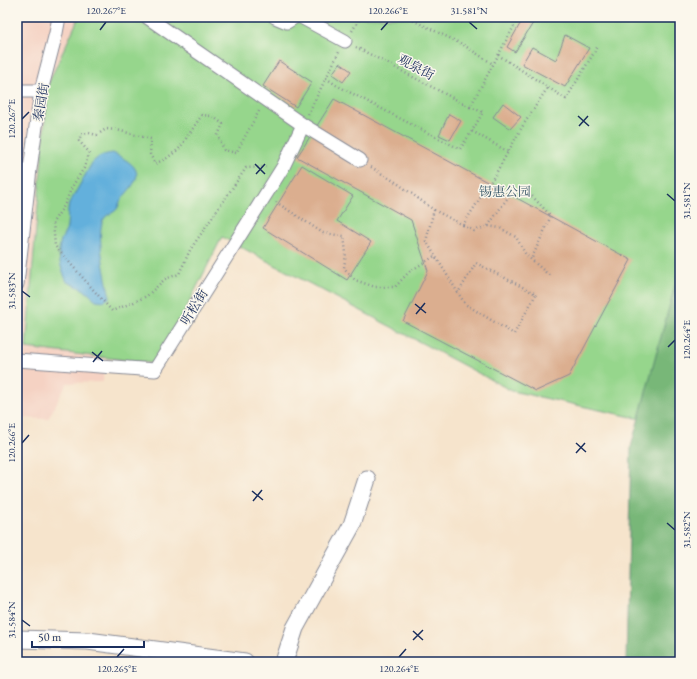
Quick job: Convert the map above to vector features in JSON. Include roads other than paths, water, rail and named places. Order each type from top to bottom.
[{"type":"street","name":"秦园街","points":[[17,284],[30,169],[41,91],[59,17]]},
{"type":"street","points":[[147,17],[303,125],[360,160]]},
{"type":"street","points":[[275,17],[287,22],[295,17]]},
{"type":"street","points":[[301,17],[345,41]]},
{"type":"street","points":[[17,91],[41,91]]},
{"type":"street","name":"听松街","points":[[17,360],[155,370],[283,167],[303,125]]},
{"type":"street","points":[[284,662],[295,628],[352,525],[367,479]]},
{"type":"street","points":[[17,639],[88,641],[245,662]]},
{"type":"water","points":[[113,153],[127,161],[135,168],[136,177],[133,185],[121,200],[117,209],[105,217],[102,223],[101,249],[110,297],[104,301],[96,300],[83,289],[67,282],[61,267],[59,251],[61,240],[67,228],[69,204],[92,163],[101,156]]},
{"type":"park label","name":"锡惠公园","points":[[505,191]]}]
